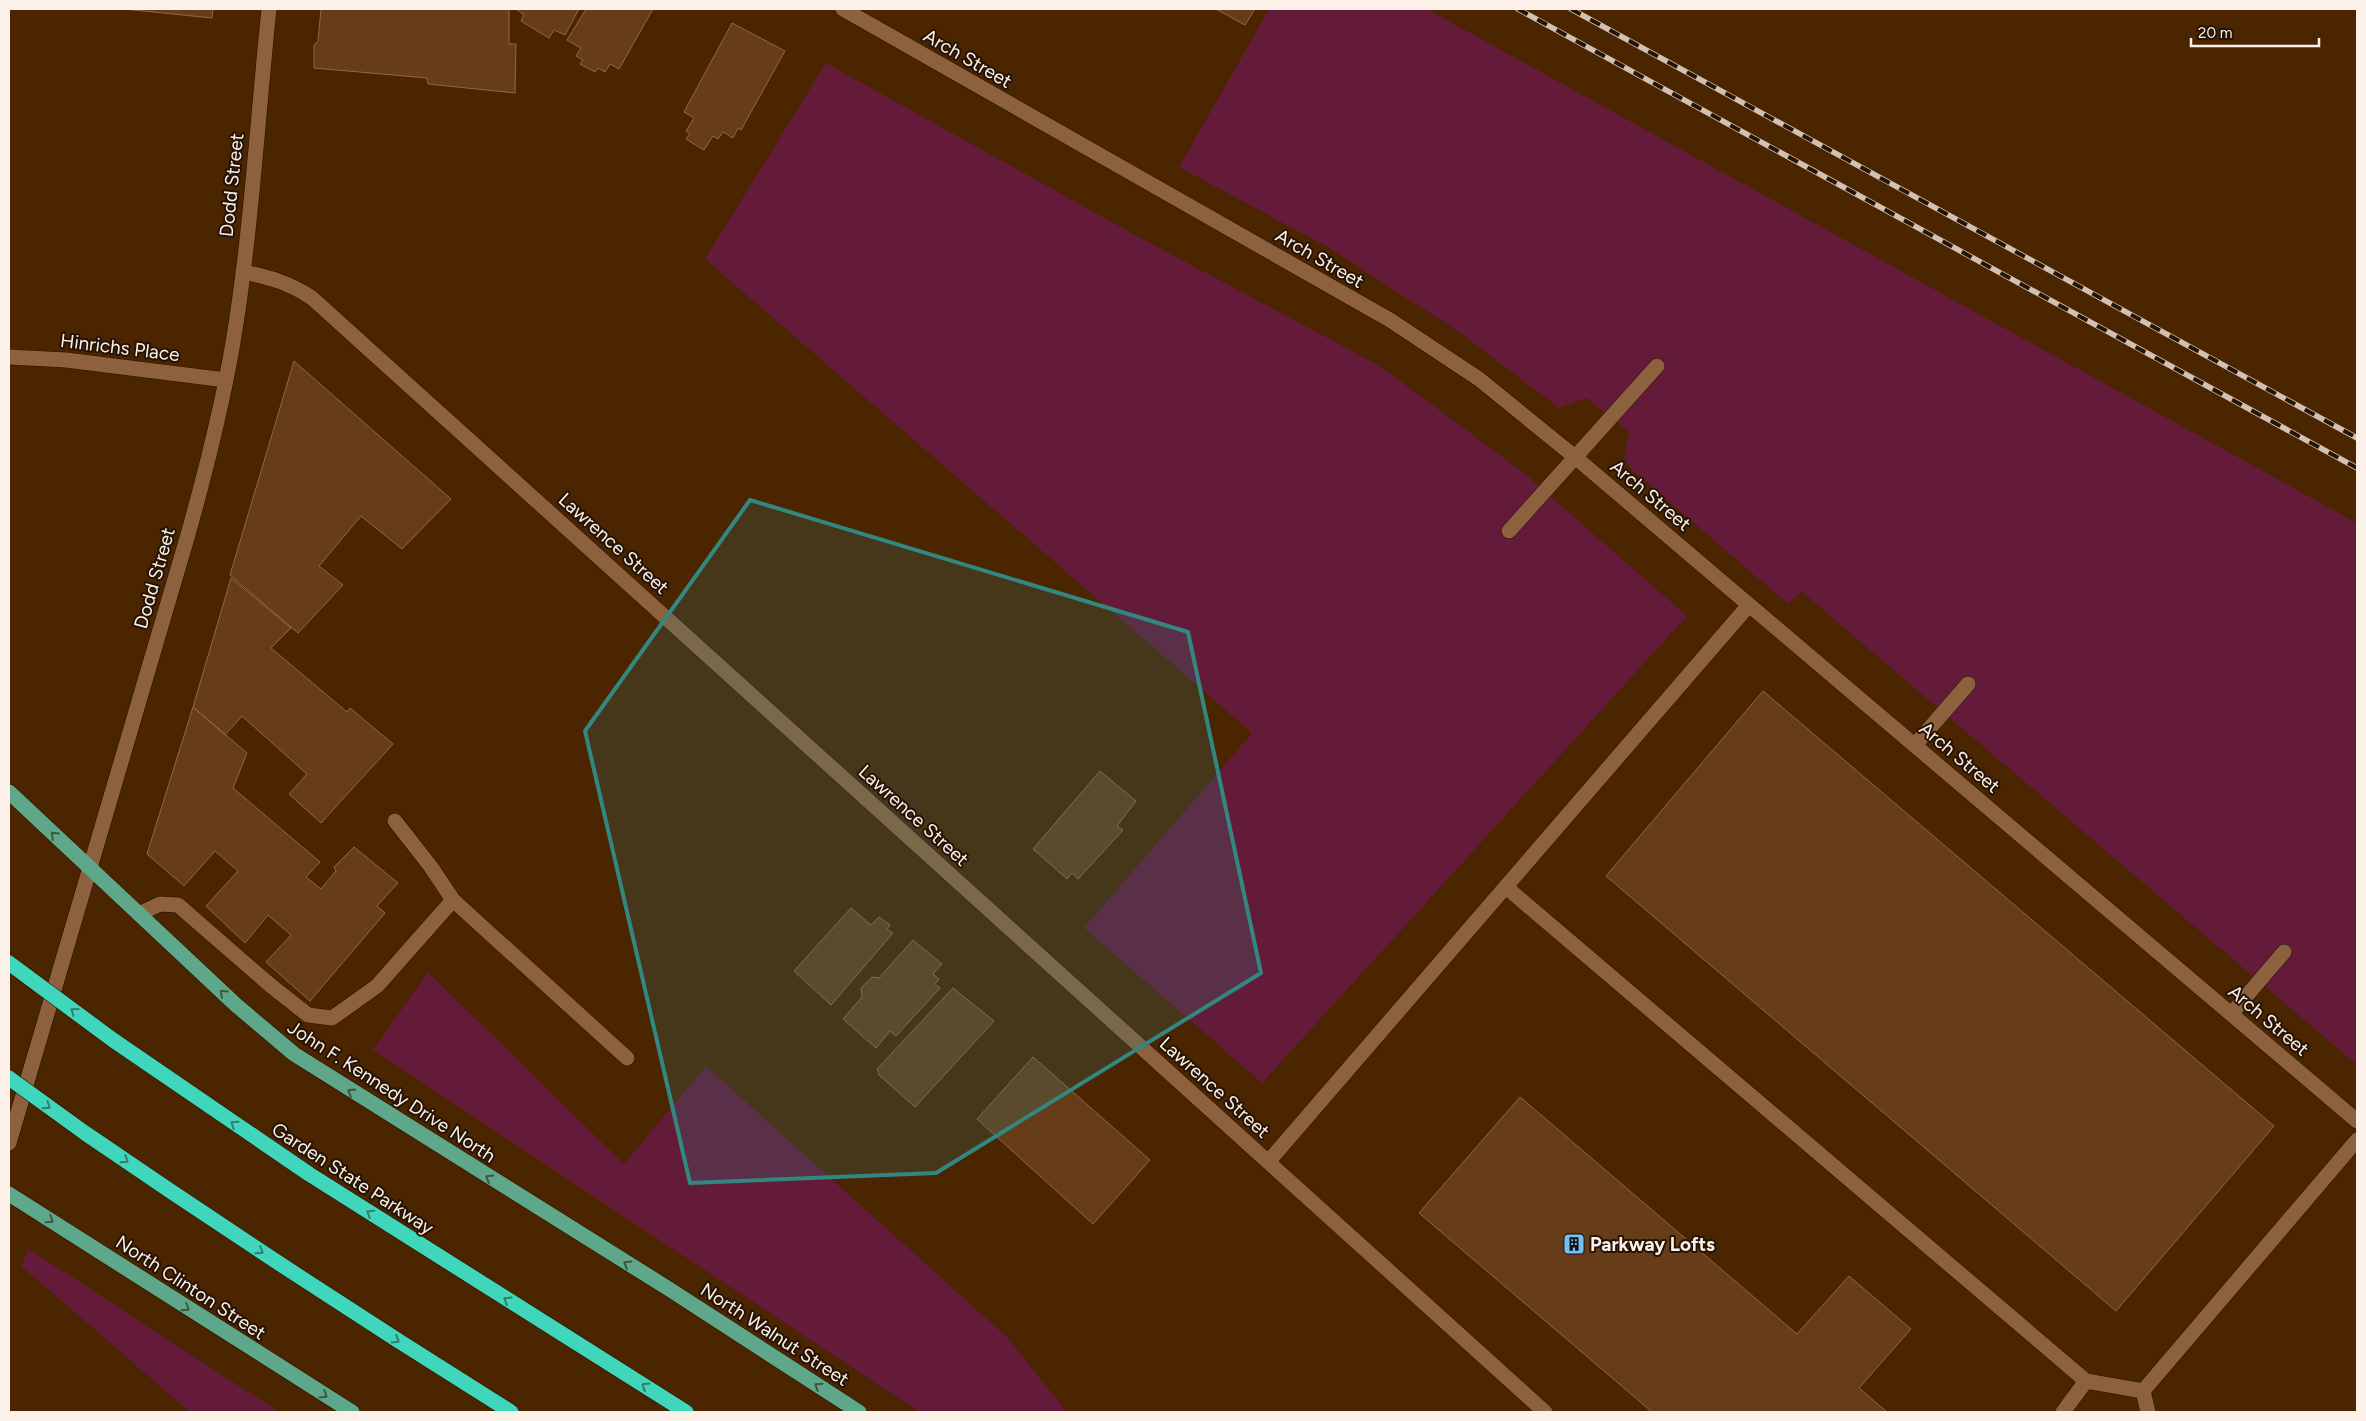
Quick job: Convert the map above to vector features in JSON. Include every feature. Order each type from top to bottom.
[{"type":"highway","name":"Garden State Parkway","points":[[9,963],[113,1040],[309,1174],[686,1412]]},
{"type":"highway","points":[[9,1078],[197,1210],[393,1338],[511,1412]]},
{"type":"main road","name":"John F. Kennedy Drive North","points":[[9,792],[244,1012],[294,1054],[669,1289]]},
{"type":"main road","name":"North Clinton Street","points":[[9,1194],[352,1412]]},
{"type":"main road","name":"North Walnut Street","points":[[669,1289],[859,1412]]},
{"type":"street","name":"Dodd Street","points":[[9,1143],[202,487],[226,380],[243,272],[269,9]]},
{"type":"street","name":"Arch Street","points":[[843,9],[1390,320],[1479,379],[1576,457],[2357,1121]]},
{"type":"street","name":"Lawrence Street","points":[[243,272],[269,276],[293,285],[312,298],[1545,1412]]},
{"type":"street","name":"Hinrichs Place","points":[[9,357],[66,360],[226,380]]},
{"type":"street","points":[[1509,531],[1657,366]]},
{"type":"street","points":[[1268,1162],[1749,604]]},
{"type":"street","points":[[1915,745],[1968,684]]},
{"type":"street","points":[[395,821],[432,867],[452,900],[627,1058]]},
{"type":"street","points":[[1506,887],[2086,1381],[2143,1391]]},
{"type":"street","points":[[139,914],[160,904],[178,905],[270,986],[308,1015],[332,1018],[377,986],[452,900]]},
{"type":"street","points":[[2232,1014],[2284,952]]},
{"type":"street","points":[[2143,1391],[2357,1140]]},
{"type":"street","points":[[2063,1412],[2086,1381]]},
{"type":"street","points":[[2143,1391],[2148,1412]]},
{"type":"highlighted area","points":[[750,500],[1188,632],[1261,973],[936,1173],[690,1183],[585,731]]},
{"type":"shaded area","points":[[1269,9],[1427,9],[2357,523],[2357,1065],[1802,592],[1788,604],[1632,470],[1624,458],[1629,432],[1587,398],[1559,408],[1459,332],[1326,246],[1179,167]]},
{"type":"shaded area","points":[[826,63],[1128,231],[1380,366],[1524,473],[1687,616],[1262,1083],[1084,928],[1252,733],[705,259]]},
{"type":"shaded area","points":[[428,972],[624,1164],[706,1066],[1007,1337],[1067,1412],[919,1412],[373,1050]]},
{"type":"shaded area","points":[[29,1249],[279,1412],[190,1412],[21,1266]]},
{"type":"building","points":[[124,9],[213,9],[212,18]]},
{"type":"building","points":[[321,9],[509,9],[509,44],[516,44],[515,93],[428,84],[427,78],[314,68],[314,45],[318,41]]},
{"type":"building","points":[[516,9],[579,9],[565,35],[554,30],[549,38],[521,21],[524,15]]},
{"type":"building","points":[[586,9],[653,9],[619,69],[610,64],[605,72],[598,68],[595,72],[580,64],[583,60],[576,56],[581,48],[567,40]]},
{"type":"building","points":[[1216,9],[1255,9],[1245,25]]},
{"type":"building","points":[[732,23],[785,51],[741,130],[738,128],[733,138],[723,132],[718,139],[713,136],[704,150],[686,139],[690,134],[686,131],[694,118],[684,112]]},
{"type":"building","points":[[294,361],[451,499],[402,549],[361,516],[319,566],[343,585],[298,633],[230,575]]},
{"type":"building","points":[[231,578],[291,628],[271,648],[347,712],[350,708],[393,744],[321,823],[289,794],[307,774],[242,716],[225,735],[193,707]]},
{"type":"building","points":[[1763,691],[2274,1126],[2116,1311],[1606,876]]},
{"type":"building","points":[[193,707],[247,753],[233,788],[320,862],[306,877],[321,889],[336,871],[334,867],[354,847],[398,883],[377,906],[385,913],[310,1001],[266,962],[291,935],[268,915],[245,943],[206,906],[238,871],[215,851],[184,886],[147,854]]},
{"type":"building","points":[[1100,771],[1136,801],[1117,826],[1123,830],[1078,879],[1072,873],[1067,879],[1033,849]]},
{"type":"building","points":[[851,908],[871,925],[879,917],[890,925],[887,929],[893,933],[831,1005],[794,971]]},
{"type":"building","points":[[913,940],[942,964],[933,974],[939,979],[935,984],[940,988],[896,1036],[890,1031],[876,1048],[843,1019],[862,997],[861,988],[872,977],[879,978]]},
{"type":"building","points":[[953,988],[994,1021],[915,1107],[879,1075],[877,1069]]},
{"type":"building","points":[[1033,1057],[1150,1160],[1093,1224],[977,1119]]},
{"type":"building","name":"Parkway Lofts","points":[[1520,1097],[1797,1334],[1849,1276],[1911,1329],[1859,1388],[1887,1412],[1652,1412],[1419,1213]]},
{"type":"railway","points":[[1518,9],[2357,468]]},
{"type":"railway","points":[[1571,9],[2357,438]]},
{"type":"place","name":"Parkway Lofts","points":[[1574,1244]]}]
